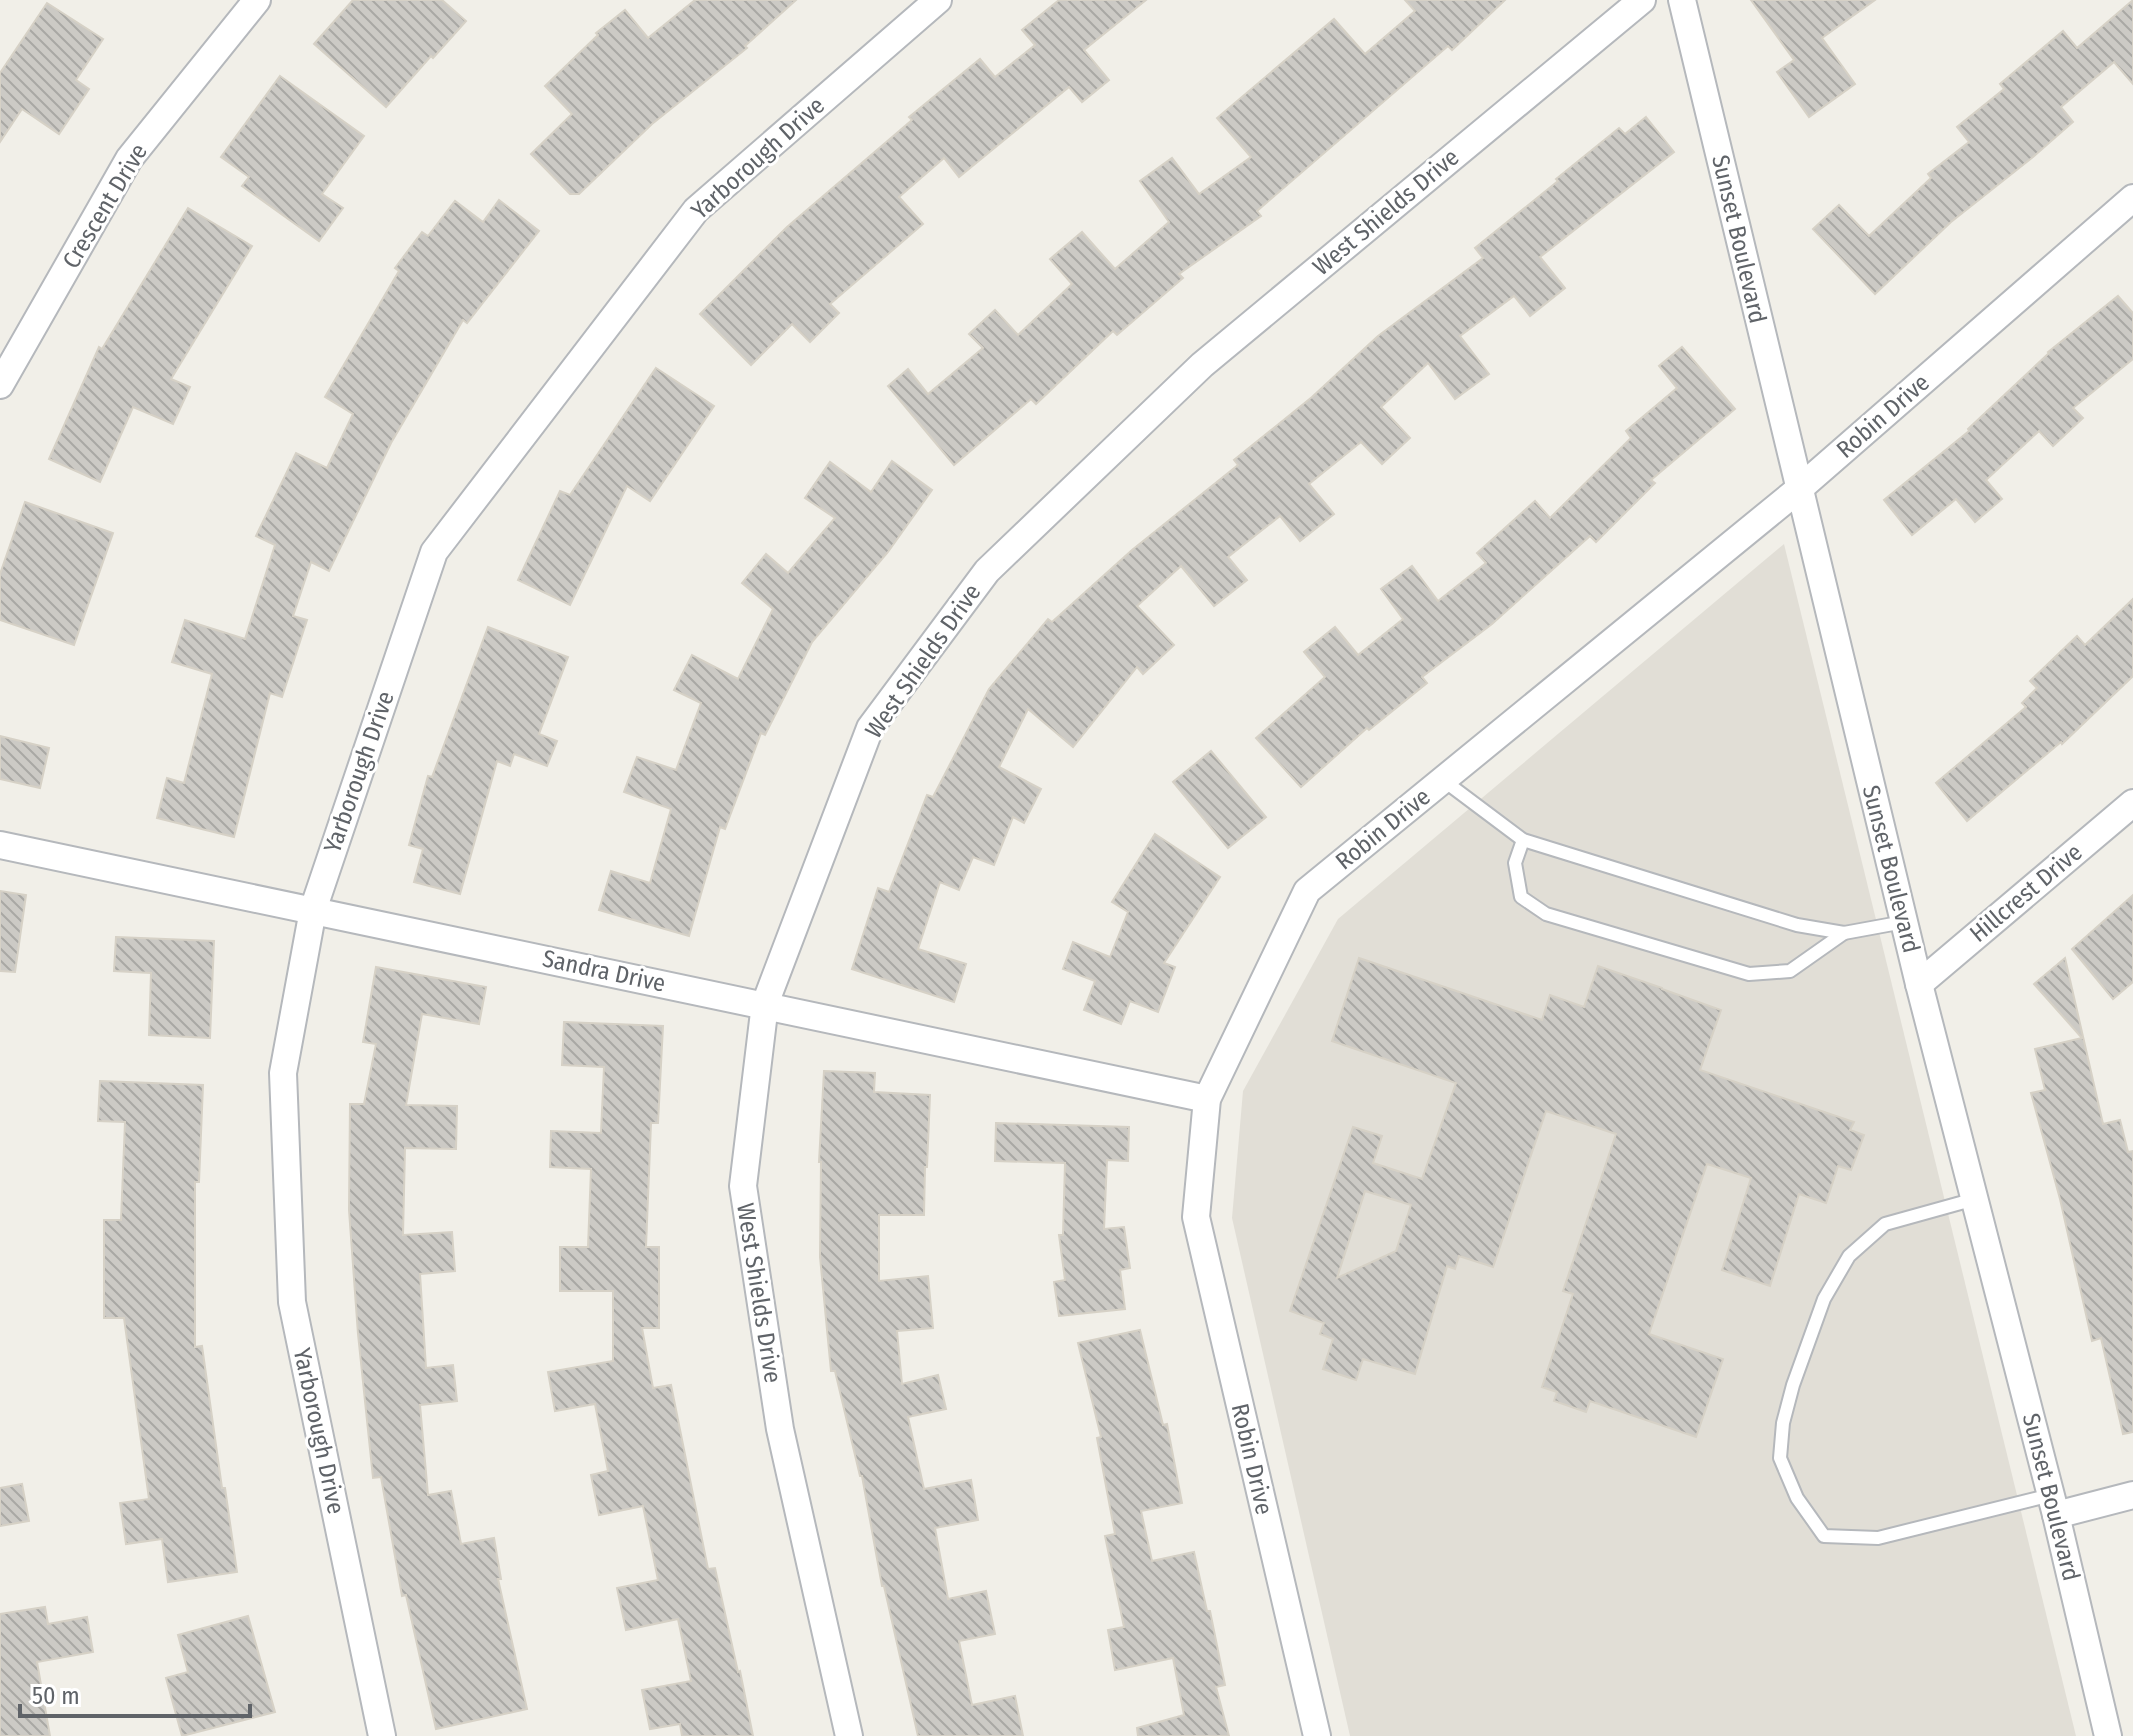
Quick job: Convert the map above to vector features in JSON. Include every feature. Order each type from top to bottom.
[{"type":"street","name":"Crescent Drive","points":[[0,385],[129,159],[257,0]]},
{"type":"street","name":"Yarborough Drive","points":[[382,1736],[292,1302],[283,1073],[313,910],[434,552],[696,210],[938,0]]},
{"type":"street","name":"West Shields Drive","points":[[849,1736],[780,1429],[743,1186],[765,1004],[870,728],[987,571],[1202,365],[1642,0]]},
{"type":"street","name":"Sunset Boulevard","points":[[1682,0],[1919,984],[2054,1505],[2108,1736]]},
{"type":"street","name":"Robin Drive","points":[[1317,1736],[1196,1217],[1207,1099],[1307,891],[1799,489],[2133,198]]},
{"type":"street","name":"Hillcrest Drive","points":[[1919,984],[2133,803]]},
{"type":"street","name":"Sandra Drive","points":[[0,845],[1207,1099]]},
{"type":"street","points":[[2054,1505],[2133,1495]]},
{"type":"lane","points":[[1443,780],[1523,840],[1797,925],[1844,933],[1904,922]]},
{"type":"lane","points":[[1523,840],[1515,863],[1521,897],[1546,914],[1735,970],[1749,974],[1790,971],[1844,933]]},
{"type":"lane","points":[[1975,1199],[1885,1224],[1849,1256],[1824,1299],[1793,1385],[1783,1423],[1780,1458],[1797,1498],[1824,1536],[1878,1538],[2054,1505]]},
{"type":"shaded area","points":[[1784,544],[2076,1736],[1350,1736],[1232,1218],[1243,1091],[1338,919]]},
{"type":"building","points":[[353,0],[442,0],[466,21],[386,107],[314,44]]},
{"type":"building","points":[[695,0],[796,0],[745,46],[747,48],[652,124],[579,194],[570,194],[531,154],[572,114],[545,86],[598,35],[596,33],[625,10],[648,38]]},
{"type":"building","points":[[1059,0],[1146,0],[1084,50],[1109,80],[1082,102],[1069,87],[959,177],[944,158],[899,197],[923,224],[830,304],[839,313],[810,342],[792,324],[751,365],[700,314],[787,227],[912,120],[909,117],[980,59],[995,77],[1035,45],[1022,30]]},
{"type":"building","points":[[1405,0],[1505,0],[1452,50],[1448,46],[1257,211],[1261,216],[1179,274],[1183,278],[1117,335],[1113,331],[1036,404],[1031,399],[954,465],[888,386],[908,369],[928,394],[983,348],[969,334],[995,310],[1018,335],[1072,284],[1050,259],[1082,232],[1115,269],[1169,222],[1140,181],[1172,158],[1199,194],[1251,157],[1217,118],[1334,19],[1365,54],[1415,11]]},
{"type":"building","points":[[1751,0],[1875,0],[1822,38],[1855,84],[1809,117],[1777,72],[1794,60]]},
{"type":"building","points":[[2133,0],[2133,84],[2114,62],[2061,107],[2073,122],[1951,222],[1875,294],[1813,229],[1839,205],[1869,236],[1931,178],[1928,174],[1969,142],[1957,127],[2004,89],[2000,84],[2063,31],[2077,48]]},
{"type":"building","points":[[47,3],[103,39],[76,80],[89,89],[59,134],[22,109],[0,142],[0,73]]},
{"type":"building","points":[[280,76],[364,136],[322,194],[343,208],[319,241],[242,186],[249,177],[221,157]]},
{"type":"building","points":[[1646,117],[1674,152],[1540,257],[1565,288],[1530,316],[1514,296],[1460,336],[1489,374],[1455,399],[1428,363],[1381,407],[1410,438],[1382,464],[1361,442],[1309,484],[1334,514],[1300,541],[1280,516],[1228,557],[1247,580],[1214,606],[1181,566],[1137,606],[1174,645],[1143,674],[1137,667],[1073,747],[1028,709],[999,767],[1041,789],[1024,823],[1013,817],[994,865],[973,857],[959,890],[940,882],[918,949],[966,964],[954,1002],[852,969],[878,888],[889,892],[927,795],[933,797],[989,689],[1048,619],[1052,622],[1132,550],[1238,465],[1234,460],[1312,397],[1378,336],[1483,258],[1475,248],[1558,181],[1556,179],[1619,128],[1625,134]]},
{"type":"building","points":[[499,200],[539,231],[467,323],[463,320],[391,443],[329,571],[311,562],[293,616],[307,620],[282,697],[270,693],[234,837],[157,818],[167,778],[184,783],[212,674],[172,662],[185,620],[245,639],[275,545],[256,536],[296,453],[327,468],[353,414],[325,397],[399,271],[395,268],[422,232],[428,236],[455,201],[483,222]]},
{"type":"building","points":[[188,208],[252,246],[171,379],[190,387],[173,424],[133,407],[100,482],[49,459],[99,347],[102,349]]},
{"type":"building","points":[[2118,296],[2133,313],[2133,359],[2073,408],[2083,418],[2053,446],[2039,431],[1986,480],[2002,499],[1975,522],[1956,499],[1912,535],[1884,500],[1969,431],[2048,352]]},
{"type":"building","points":[[1682,347],[1735,409],[1651,480],[1655,483],[1596,542],[1590,536],[1492,624],[1422,677],[1427,683],[1369,730],[1367,728],[1301,787],[1256,738],[1325,677],[1304,652],[1335,627],[1358,655],[1403,619],[1381,589],[1412,566],[1438,601],[1486,563],[1477,553],[1535,501],[1550,518],[1631,438],[1626,431],[1677,388],[1659,366]]},
{"type":"building","points":[[656,368],[714,406],[650,501],[627,486],[570,605],[518,580],[560,491],[570,495]]},
{"type":"building","points":[[892,461],[932,490],[888,552],[812,642],[765,735],[761,733],[725,829],[720,827],[689,936],[599,910],[611,871],[650,883],[671,809],[624,792],[637,757],[676,770],[701,703],[674,690],[692,655],[738,679],[773,609],[742,583],[766,554],[788,573],[835,518],[805,498],[830,462],[871,492]]},
{"type":"building","points":[[25,502],[113,533],[74,645],[0,620],[0,574]]},
{"type":"building","points":[[2133,599],[2133,676],[2062,744],[1967,821],[1936,783],[2026,707],[2022,703],[2037,688],[2030,681],[2077,636],[2085,645]]},
{"type":"building","points":[[488,627],[568,657],[539,734],[557,741],[547,766],[514,754],[510,766],[497,761],[460,894],[414,882],[423,849],[409,845],[428,776],[432,777]]},
{"type":"building","points":[[0,736],[49,748],[40,788],[0,779]]},
{"type":"building","points":[[1211,751],[1266,817],[1228,848],[1173,782]]},
{"type":"building","points":[[1155,834],[1220,877],[1164,963],[1175,967],[1158,1012],[1130,1001],[1121,1024],[1084,1010],[1095,981],[1063,969],[1073,942],[1110,957],[1128,912],[1112,902]]},
{"type":"building","points":[[0,891],[26,895],[15,972],[0,971]]},
{"type":"building","points":[[2133,895],[2133,982],[2113,999],[2072,949]]},
{"type":"building","points":[[116,937],[214,941],[210,1038],[149,1035],[151,973],[114,971]]},
{"type":"building","points":[[1359,958],[1542,1020],[1550,995],[1584,1007],[1598,966],[1721,1010],[1700,1070],[1854,1122],[1850,1130],[1864,1135],[1851,1170],[1838,1166],[1826,1203],[1799,1194],[1770,1286],[1722,1270],[1751,1178],[1707,1164],[1649,1334],[1723,1359],[1696,1437],[1590,1401],[1586,1412],[1554,1401],[1557,1392],[1542,1387],[1573,1294],[1563,1291],[1616,1134],[1546,1111],[1493,1267],[1459,1256],[1455,1269],[1447,1266],[1415,1374],[1363,1359],[1356,1380],[1323,1369],[1333,1339],[1320,1334],[1324,1323],[1290,1311],[1353,1127],[1382,1136],[1373,1163],[1422,1179],[1456,1083],[1332,1041]],"holes":[[[1365,1191],[1411,1205],[1396,1251],[1337,1278]]]},
{"type":"building","points":[[2065,958],[2103,1124],[2120,1120],[2128,1152],[2133,1151],[2133,1432],[2123,1434],[2101,1338],[2092,1341],[2060,1199],[2031,1093],[2045,1090],[2035,1049],[2082,1038],[2034,984]]},
{"type":"building","points":[[376,967],[486,987],[479,1024],[422,1014],[406,1105],[457,1106],[456,1149],[405,1148],[403,1235],[452,1232],[455,1271],[420,1274],[426,1368],[453,1365],[457,1401],[420,1405],[428,1495],[451,1491],[461,1544],[494,1538],[501,1579],[498,1579],[527,1709],[436,1729],[406,1595],[402,1596],[381,1477],[373,1478],[358,1334],[349,1210],[350,1104],[364,1104],[376,1044],[363,1042]]},
{"type":"building","points":[[564,1022],[663,1026],[658,1123],[651,1123],[646,1247],[659,1247],[659,1328],[642,1328],[653,1388],[671,1385],[708,1569],[715,1568],[753,1736],[682,1736],[680,1724],[650,1729],[642,1690],[691,1681],[678,1619],[626,1630],[617,1588],[658,1580],[643,1506],[599,1515],[591,1475],[608,1471],[595,1404],[555,1411],[548,1372],[613,1361],[613,1291],[560,1291],[560,1247],[588,1247],[591,1169],[550,1167],[551,1131],[601,1133],[604,1067],[562,1065]]},
{"type":"building","points":[[824,1071],[875,1073],[874,1092],[930,1095],[924,1215],[879,1215],[879,1281],[928,1276],[933,1328],[897,1331],[902,1384],[938,1375],[946,1409],[908,1417],[924,1489],[971,1480],[978,1520],[935,1528],[948,1599],[986,1591],[995,1634],[959,1641],[972,1705],[1015,1696],[1023,1736],[918,1736],[882,1586],[862,1476],[835,1371],[831,1371],[820,1257],[819,1162]]},
{"type":"building","points":[[100,1081],[203,1085],[199,1182],[195,1182],[195,1347],[202,1346],[237,1572],[168,1582],[162,1539],[126,1544],[120,1503],[149,1499],[124,1318],[104,1318],[104,1220],[121,1220],[125,1122],[98,1121]]},
{"type":"building","points":[[996,1123],[1129,1127],[1128,1161],[1107,1160],[1104,1229],[1124,1227],[1130,1268],[1120,1270],[1125,1309],[1059,1316],[1054,1282],[1065,1280],[1059,1235],[1063,1235],[1065,1163],[995,1161]]},
{"type":"building","points":[[1140,1330],[1163,1425],[1167,1424],[1182,1503],[1141,1511],[1152,1561],[1194,1552],[1225,1685],[1216,1687],[1229,1736],[1138,1736],[1137,1728],[1184,1715],[1173,1658],[1115,1670],[1108,1630],[1124,1627],[1105,1536],[1115,1534],[1097,1438],[1101,1437],[1078,1343]]},
{"type":"building","points":[[22,1484],[29,1521],[0,1526],[0,1488]]},
{"type":"building","points":[[45,1607],[48,1624],[87,1617],[93,1652],[37,1662],[50,1736],[0,1736],[0,1614]]},
{"type":"building","points":[[248,1616],[275,1712],[182,1736],[166,1678],[188,1672],[178,1635]]}]
